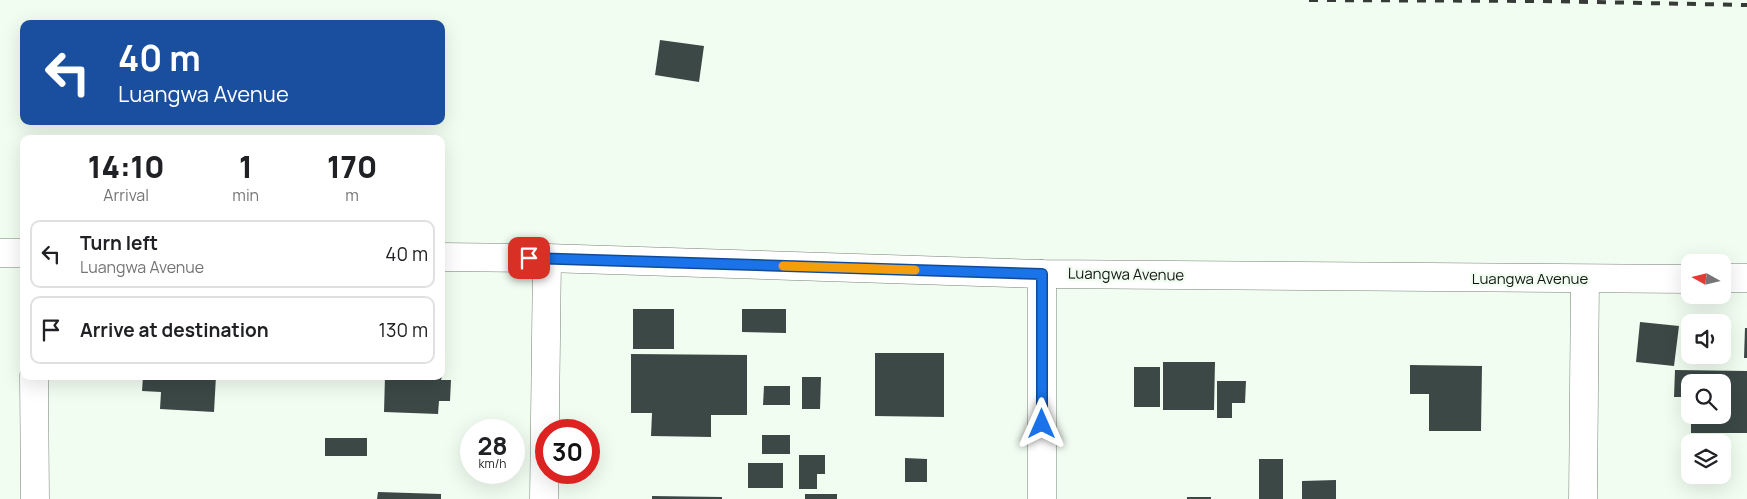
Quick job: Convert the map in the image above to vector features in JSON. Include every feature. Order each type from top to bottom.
[{"type":"street","points":[[0,253],[20,253]]},
{"type":"street","name":"Luangwa Avenue","points":[[445,257],[547,258],[1042,274],[1585,279],[1681,278]]},
{"type":"street","points":[[544,499],[547,258]]},
{"type":"street","points":[[1042,274],[1042,499]]},
{"type":"street","points":[[1731,278],[1747,278]]},
{"type":"street","points":[[1583,499],[1585,279]]},
{"type":"street","points":[[34,380],[35,499]]},
{"type":"building","points":[[660,40],[704,46],[699,82],[655,75]]},
{"type":"building","points":[[633,309],[674,309],[674,349],[633,349]]},
{"type":"building","points":[[742,309],[786,309],[786,333],[742,332]]},
{"type":"building","points":[[1640,322],[1679,326],[1674,366],[1636,362]]},
{"type":"building","points":[[1745,328],[1747,328],[1747,358],[1744,358]]},
{"type":"building","points":[[875,353],[944,353],[944,417],[875,416]]},
{"type":"building","points":[[631,354],[747,355],[747,415],[711,415],[711,437],[651,436],[652,413],[631,413]]},
{"type":"building","points":[[1163,362],[1215,362],[1214,410],[1163,410]]},
{"type":"building","points":[[1410,365],[1482,366],[1481,431],[1429,431],[1429,394],[1410,394]]},
{"type":"building","points":[[1134,367],[1160,367],[1160,407],[1134,407]]},
{"type":"building","points":[[1675,370],[1747,371],[1747,433],[1691,433],[1691,424],[1731,424],[1731,374],[1681,374],[1681,397],[1674,397]]},
{"type":"building","points":[[802,377],[821,377],[820,409],[802,409]]},
{"type":"building","points":[[143,380],[216,380],[214,412],[160,409],[161,392],[142,391]]},
{"type":"building","points":[[385,380],[451,380],[450,401],[439,401],[438,414],[384,412]]},
{"type":"building","points":[[1217,381],[1246,381],[1245,403],[1232,403],[1232,418],[1217,418]]},
{"type":"building","points":[[764,386],[790,386],[790,405],[763,405]]},
{"type":"building","points":[[762,435],[790,435],[790,454],[762,454]]},
{"type":"building","points":[[325,438],[367,438],[367,456],[325,456]]},
{"type":"building","points":[[799,455],[825,455],[825,474],[817,474],[817,489],[799,489]]},
{"type":"building","points":[[905,458],[927,459],[927,482],[905,482]]},
{"type":"building","points":[[1259,459],[1283,459],[1283,499],[1259,499]]},
{"type":"building","points":[[748,463],[783,463],[783,488],[748,488]]},
{"type":"building","points":[[1336,480],[1336,499],[1302,499],[1302,481]]},
{"type":"building","points":[[378,492],[441,494],[441,499],[377,499]]},
{"type":"building","points":[[805,494],[837,494],[837,499],[805,499]]},
{"type":"building","points":[[652,496],[722,497],[722,499],[652,499]]},
{"type":"building","points":[[1187,497],[1211,497],[1211,499],[1187,499]]},
{"type":"railway","points":[[1309,0],[1542,1],[1747,5]]},
{"type":"slow traffic","points":[[783,266],[915,270]]},
{"type":"route","points":[[529,258],[1042,274],[1042,424]]}]
